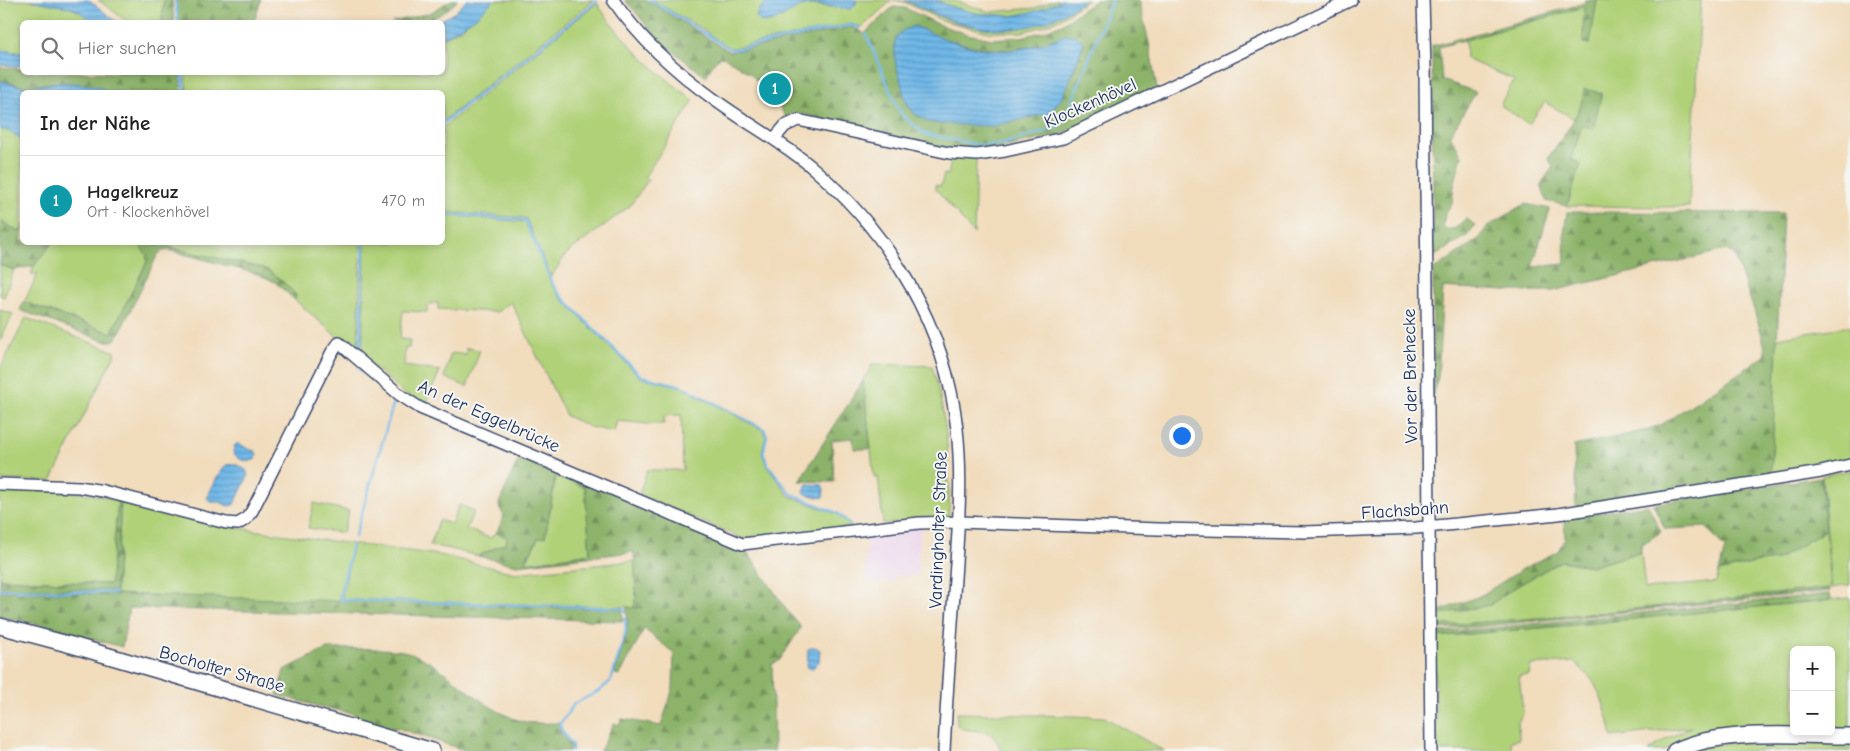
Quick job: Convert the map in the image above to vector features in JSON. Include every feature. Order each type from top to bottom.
[{"type":"main road","name":"Bocholter Straße","points":[[0,626],[75,646],[432,751]]},
{"type":"main road","points":[[1675,751],[1696,742],[1718,738],[1747,736],[1850,736]]},
{"type":"street","name":"Vardingholter Straße","points":[[613,0],[662,57],[685,78],[813,168],[860,214],[892,253],[912,287],[935,336],[943,360],[957,428],[960,491],[944,751]]},
{"type":"street","name":"Klockenhövel","points":[[774,139],[785,126],[798,120],[949,153],[986,153],[1063,138],[1351,0]]},
{"type":"street","name":"Vor der Brehecke","points":[[1423,0],[1430,527],[1430,751]]},
{"type":"street","name":"An der Eggelbrücke","points":[[0,484],[87,488],[209,519],[238,524],[246,519],[252,511],[332,352],[339,343],[400,395],[420,408],[742,544],[909,524],[958,522]]},
{"type":"street","name":"Flachsbahn","points":[[958,522],[1306,532],[1430,527],[1558,514],[1812,474],[1850,465]]},
{"type":"shaded area","points":[[921,526],[917,576],[895,575],[895,582],[873,582],[865,575],[867,533]]},
{"type":"green space","points":[[0,0],[37,1],[62,5],[74,9],[90,20],[20,20],[20,53],[0,50]]},
{"type":"green space","points":[[98,0],[164,0],[162,20],[125,20]]},
{"type":"green space","points":[[164,0],[172,0],[174,20],[162,20]]},
{"type":"green space","points":[[176,0],[261,0],[255,20],[178,20]]},
{"type":"green space","points":[[451,0],[458,0],[442,13],[428,20],[400,20],[430,13]]},
{"type":"green space","points":[[494,0],[594,0],[445,119],[445,90],[187,90],[185,75],[445,75],[445,37],[460,29]]},
{"type":"green space","points":[[625,0],[647,0],[730,52],[851,27],[864,34],[893,7],[905,8],[940,25],[967,34],[992,39],[1021,37],[1042,32],[1062,24],[1096,0],[1139,0],[1157,89],[1060,135],[1000,148],[948,150],[794,112],[786,118],[777,102],[788,95],[781,87],[770,83],[764,89],[751,74],[724,57],[715,61],[706,77],[660,41]],"holes":[[[914,26],[943,39],[982,48],[1011,50],[1043,44],[1059,37],[1084,43],[1063,97],[1017,119],[993,126]]]},
{"type":"green space","points":[[652,0],[771,0],[764,4],[764,22],[771,22],[802,6],[844,8],[856,4],[856,0],[892,0],[862,27],[851,24],[728,48],[704,30]]},
{"type":"green space","points":[[893,0],[911,3],[930,13],[955,22],[993,29],[1031,26],[1067,12],[1084,0],[1088,0],[1060,19],[1041,27],[1022,32],[988,32],[941,20],[904,2]]},
{"type":"green space","points":[[936,0],[952,0],[990,12],[1035,8],[1055,0],[1062,0],[1030,13],[1015,16],[991,16],[957,9]]},
{"type":"green space","points":[[1585,0],[1597,0],[1590,44],[1583,43],[1584,7],[1439,47],[1442,80],[1476,92],[1450,135],[1462,156],[1454,185],[1452,203],[1445,214],[1443,225],[1446,229],[1454,229],[1467,219],[1475,225],[1467,236],[1433,257],[1432,46],[1585,3]]},
{"type":"green space","points":[[1597,0],[1701,0],[1689,207],[1567,206],[1581,164],[1571,159],[1582,125],[1593,128],[1583,102],[1574,119],[1545,102],[1529,124],[1500,105],[1514,80],[1466,59],[1465,40],[1584,7],[1583,43],[1589,44]]},
{"type":"green space","points":[[597,3],[617,31],[641,56],[694,100],[644,178],[648,180],[630,206],[566,254],[551,277],[526,218],[445,212],[445,125]]},
{"type":"green space","points":[[0,67],[20,69],[20,75],[180,75],[182,90],[103,90],[69,83],[52,83],[25,87],[0,81]]},
{"type":"green space","points":[[1584,89],[1602,93],[1593,129],[1582,125],[1571,159],[1581,164],[1567,206],[1546,201],[1541,184],[1553,167],[1548,158],[1580,108]]},
{"type":"green space","points":[[0,129],[11,132],[20,138],[20,231],[0,220]]},
{"type":"green space","points":[[952,156],[976,158],[974,234],[935,188],[935,185],[941,186],[944,174],[948,175]]},
{"type":"green space","points":[[1525,204],[1550,209],[1532,267],[1565,264],[1564,232],[1567,212],[1783,213],[1771,476],[1576,508],[1574,446],[1639,432],[1661,425],[1765,356],[1763,338],[1734,254],[1726,250],[1553,291],[1505,291],[1443,287],[1438,377],[1433,395],[1433,270],[1480,238],[1487,227]]},
{"type":"green space","points":[[445,215],[525,222],[552,285],[561,298],[640,377],[682,387],[763,430],[766,436],[762,453],[767,465],[789,496],[837,514],[852,527],[744,539],[639,495],[647,470],[683,470],[681,415],[664,416],[664,424],[617,421],[614,432],[590,427],[566,416],[511,302],[497,312],[438,309],[438,303],[428,306],[427,312],[403,311],[400,339],[410,340],[409,348],[405,348],[404,366],[440,371],[425,406],[405,394],[362,357],[365,245],[445,245]]},
{"type":"green space","points":[[0,220],[20,231],[20,245],[50,245],[34,266],[14,270],[0,265]]},
{"type":"green space","points":[[50,245],[141,245],[147,255],[147,262],[111,333],[24,302],[38,274],[31,274],[34,266]]},
{"type":"green space","points":[[141,245],[165,245],[263,268],[289,287],[296,295],[295,300],[275,282],[258,274],[168,250],[162,251],[157,256],[117,338],[113,341],[104,341],[20,310],[24,302],[111,333],[147,262],[147,255]]},
{"type":"green space","points":[[165,245],[361,245],[358,355],[295,300],[296,295],[270,271]]},
{"type":"green space","points":[[0,265],[14,270],[4,297],[0,295]]},
{"type":"green space","points":[[0,310],[13,314],[0,341]]},
{"type":"green space","points":[[26,318],[116,352],[51,481],[0,480],[0,369]]},
{"type":"green space","points":[[1850,326],[1850,460],[1771,476],[1777,338]]},
{"type":"green space","points":[[466,348],[480,350],[467,387],[444,377],[451,353],[466,355]]},
{"type":"green space","points":[[873,364],[932,366],[941,403],[948,459],[949,516],[946,518],[883,524],[878,477],[874,477],[863,381]]},
{"type":"green space","points":[[863,381],[871,449],[854,449],[853,438],[832,440],[834,482],[799,481]]},
{"type":"green space","points":[[521,454],[721,539],[723,550],[744,547],[788,612],[800,626],[800,629],[779,661],[772,664],[774,751],[600,751],[614,723],[619,725],[622,719],[661,726],[673,688],[674,653],[644,629],[620,675],[615,674],[627,631],[627,607],[634,608],[636,596],[634,552],[517,565],[478,556],[506,543],[507,537],[496,533],[504,516],[499,503]],"holes":[[[556,476],[585,487],[590,553],[526,563],[538,538],[545,537]]]},
{"type":"green space","points":[[1850,470],[1850,585],[1832,588],[1822,476]]},
{"type":"green space","points":[[556,476],[585,487],[590,553],[526,563],[538,538],[545,537]]},
{"type":"green space","points":[[1821,477],[1826,530],[1777,560],[1759,562],[1719,572],[1725,548],[1706,527],[1665,529],[1653,504]]},
{"type":"green space","points":[[0,489],[59,491],[89,494],[118,500],[111,584],[0,579]]},
{"type":"green space","points":[[118,500],[121,501],[116,591],[0,588],[0,579],[110,584]]},
{"type":"green space","points":[[121,501],[209,524],[352,544],[338,601],[116,594]]},
{"type":"green space","points":[[314,503],[349,511],[343,533],[308,528]]},
{"type":"green space","points":[[459,505],[474,511],[466,529],[490,538],[496,533],[508,537],[506,543],[478,556],[430,546],[439,520],[451,524]]},
{"type":"green space","points":[[1648,505],[1661,532],[1641,545],[1641,552],[1592,566],[1561,561],[1512,589],[1490,605],[1434,615],[1434,613],[1482,595],[1521,570],[1558,551],[1565,539],[1564,518]]},
{"type":"green space","points":[[1826,530],[1831,588],[1590,614],[1434,626],[1434,615],[1490,605],[1512,589],[1561,561],[1592,566],[1641,552],[1645,589],[1716,582],[1719,572],[1759,562],[1777,560]]},
{"type":"green space","points":[[353,544],[440,555],[515,573],[635,561],[636,596],[634,609],[627,607],[342,599]]},
{"type":"green space","points":[[1829,588],[1830,591],[1476,627],[1434,629],[1434,626],[1590,614]]},
{"type":"green space","points":[[0,591],[622,609],[623,621],[129,608],[122,647],[42,625],[0,616]]},
{"type":"green space","points":[[1830,594],[1831,600],[1434,637],[1434,633],[1439,632]]},
{"type":"green space","points":[[1850,598],[1850,731],[1835,731],[1835,646],[1790,646],[1790,731],[1676,744],[1664,751],[1649,751],[1664,740],[1691,727],[1612,737],[1605,707],[1596,686],[1575,662],[1531,665],[1529,675],[1519,676],[1523,713],[1518,722],[1519,739],[1511,741],[1512,751],[1437,751],[1434,637]]},
{"type":"green space","points":[[327,649],[382,649],[411,653],[439,669],[491,707],[506,715],[525,722],[559,723],[560,732],[571,746],[570,751],[467,751],[398,728],[391,728],[372,722],[351,713],[277,695],[284,670]]},
{"type":"green space","points":[[957,713],[1104,717],[1164,751],[1001,751],[992,735],[986,732],[962,729],[957,725]]},
{"type":"green space","points":[[1850,741],[1850,751],[1687,751],[1730,742]]},
{"type":"water","points":[[31,0],[89,0],[114,20],[90,20],[76,9]]},
{"type":"water","points":[[467,0],[494,0],[475,18],[445,37],[445,20],[441,20],[455,12]]},
{"type":"water","points":[[771,0],[856,0],[856,3],[851,9],[821,5],[804,6],[774,21],[760,21],[756,17],[760,8]]},
{"type":"water","points":[[905,0],[935,0],[975,13],[1012,16],[1037,11],[1062,0],[1084,0],[1062,14],[1039,24],[995,29],[951,20]]},
{"type":"water","points":[[914,26],[961,44],[985,49],[1011,50],[1023,48],[1067,35],[1077,36],[1084,43],[1063,97],[1049,113],[993,126],[940,124],[928,122],[915,114],[906,102],[895,60],[895,40],[902,31]]},
{"type":"water","points":[[0,50],[20,53],[20,66],[0,65]]},
{"type":"water","points":[[0,81],[29,87],[53,83],[75,83],[105,90],[20,90],[20,138],[11,132],[0,129]]},
{"type":"water","points":[[238,443],[255,451],[257,454],[256,459],[248,462],[238,458],[233,453],[234,446]]},
{"type":"water","points":[[235,464],[246,470],[248,476],[234,505],[228,506],[220,502],[211,502],[207,498],[215,481],[226,465]]},
{"type":"water","points":[[807,484],[822,485],[824,489],[823,498],[805,494]]},
{"type":"water","points":[[815,647],[820,650],[819,662],[813,668],[807,668],[808,649]]},
{"type":"waterway","points":[[175,0],[178,20]]},
{"type":"waterway","points":[[650,0],[732,50],[850,25],[860,28]]},
{"type":"waterway","points":[[866,34],[897,106],[904,117],[925,134],[979,145],[1003,144],[1057,127],[1064,121],[1112,0]]},
{"type":"waterway","points":[[445,122],[597,1]]},
{"type":"waterway","points":[[182,75],[185,90]]},
{"type":"waterway","points":[[445,214],[525,220],[553,285],[562,297],[641,376],[682,386],[764,429],[767,436],[763,453],[768,465],[791,494],[837,513],[850,524]]},
{"type":"waterway","points":[[360,356],[364,245]]},
{"type":"waterway","points":[[355,537],[395,398],[359,369]]},
{"type":"waterway","points":[[352,545],[340,597],[341,600],[622,608],[625,611]]},
{"type":"waterway","points":[[0,589],[115,593]]},
{"type":"waterway","points":[[572,751],[572,745],[562,731],[560,724],[574,704],[599,691],[611,681],[626,631],[625,618]]},
{"type":"place","name":"Hagelkreuz","points":[[775,89]]}]
